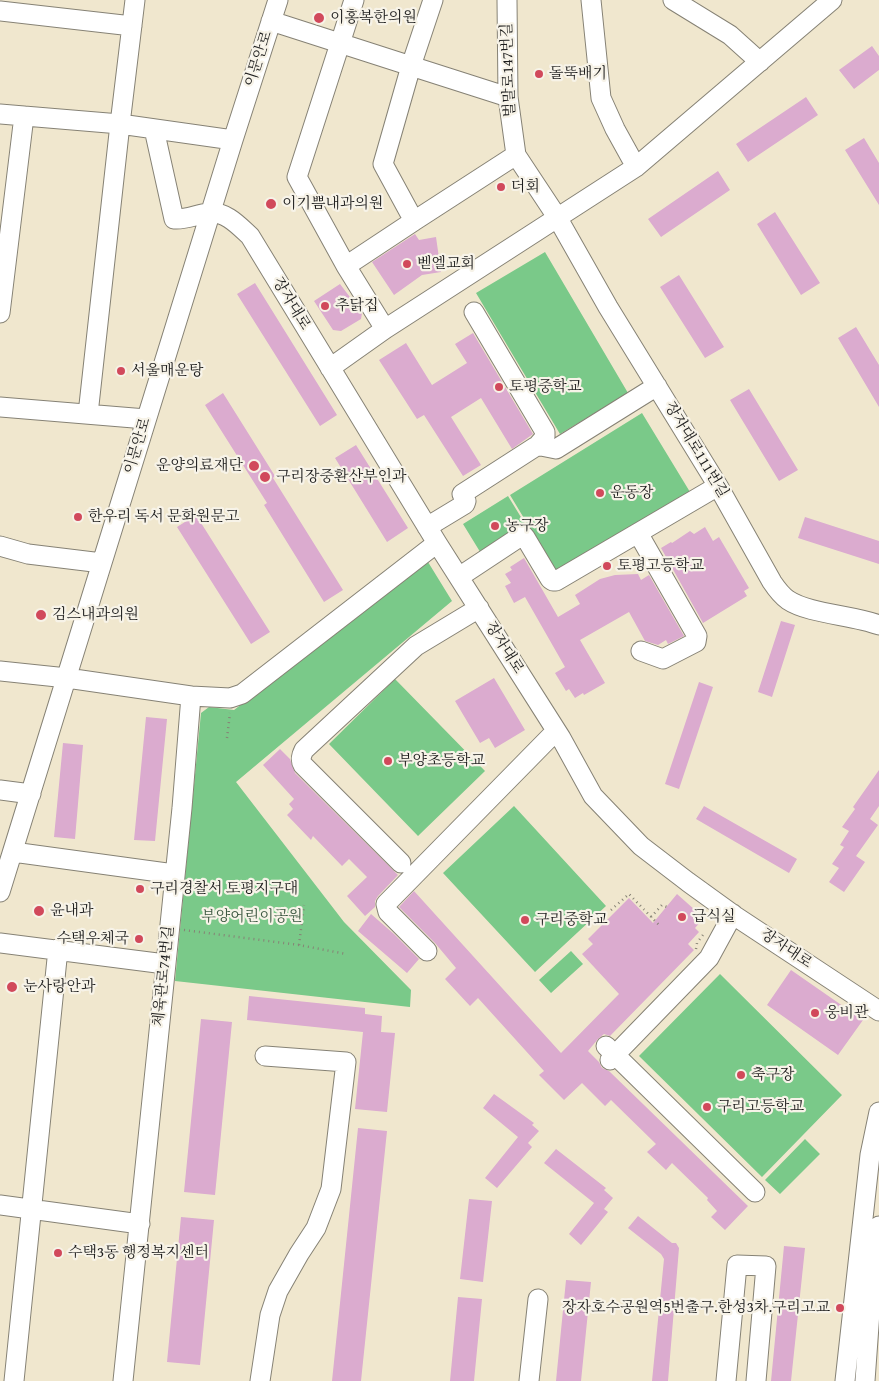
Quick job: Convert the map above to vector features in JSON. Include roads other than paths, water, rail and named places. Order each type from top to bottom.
[{"type":"street","points":[[88,414],[135,0]]},
{"type":"street","name":"이문안로","points":[[0,892],[210,212],[278,0]]},
{"type":"street","points":[[354,0],[297,178],[346,266],[386,329]]},
{"type":"street","points":[[414,221],[383,164],[411,66],[433,0]]},
{"type":"street","name":"벌말로147번길","points":[[507,0],[508,97],[516,155],[557,217]]},
{"type":"street","points":[[591,0],[601,98],[615,129],[636,167]]},
{"type":"street","points":[[672,0],[730,35],[760,62]]},
{"type":"street","points":[[330,368],[386,329],[636,167],[832,0]]},
{"type":"street","points":[[0,11],[132,26]]},
{"type":"street","points":[[271,21],[508,97]]},
{"type":"street","points":[[0,114],[120,124],[233,140]]},
{"type":"street","points":[[0,313],[24,116]]},
{"type":"street","points":[[154,129],[174,219],[183,220],[210,212]]},
{"type":"street","points":[[346,266],[516,155]]},
{"type":"street","name":"장자대로","points":[[210,212],[232,219],[250,236],[432,535],[556,731],[593,796],[641,846],[688,882],[733,914],[879,1010]]},
{"type":"street","name":"장자대로111번길","points":[[557,217],[718,486],[772,582],[786,599],[803,606],[879,624]]},
{"type":"street","points":[[0,671],[67,678],[191,696],[230,698],[242,694],[432,535],[465,504],[466,500],[462,494],[538,445],[545,435],[544,429],[474,312]]},
{"type":"street","points":[[538,445],[553,450],[556,449],[657,386]]},
{"type":"street","points":[[0,406],[146,419]]},
{"type":"street","points":[[459,577],[521,536],[525,537],[550,579],[556,581],[718,486]]},
{"type":"street","points":[[638,533],[696,632],[697,639],[696,642],[666,659],[641,651]]},
{"type":"street","points":[[0,546],[28,554],[102,563]]},
{"type":"street","points":[[400,863],[303,765],[301,755],[304,750],[416,646],[479,608]]},
{"type":"street","name":"체육관로74번길","points":[[123,1381],[168,928],[182,808],[191,696]]},
{"type":"street","points":[[427,951],[388,912],[386,904],[556,731]]},
{"type":"street","points":[[0,790],[31,794]]},
{"type":"street","points":[[13,852],[174,874]]},
{"type":"street","points":[[733,914],[710,956],[610,1053],[755,1192]]},
{"type":"street","points":[[0,942],[165,964]]},
{"type":"street","points":[[14,1381],[58,949]]},
{"type":"street","points":[[260,1381],[270,1316],[278,1291],[316,1228],[331,1189],[346,1062],[265,1056]]},
{"type":"street","points":[[845,1381],[870,1155],[879,1112]]},
{"type":"street","points":[[0,1205],[140,1224]]},
{"type":"street","points":[[865,1381],[879,1226]]},
{"type":"street","points":[[726,1381],[737,1264],[766,1266],[756,1381]]},
{"type":"street","points":[[529,1381],[538,1299]]},
{"type":"place","name":"이홍복한의원","points":[[319,18]]},
{"type":"place","name":"돌뚝배기","points":[[539,74]]},
{"type":"place","name":"더회","points":[[501,187]]},
{"type":"place","name":"이기쁨내과의원","points":[[271,204]]},
{"type":"place","name":"벧엘교회","points":[[407,264]]},
{"type":"place","name":"추닭집","points":[[325,306]]},
{"type":"place","name":"서울매운탕","points":[[121,371]]},
{"type":"place","name":"토평중학교","points":[[499,387]]},
{"type":"place","name":"운양의료재단","points":[[254,466]]},
{"type":"place","name":"구리장중환산부인과","points":[[265,477]]},
{"type":"place","name":"운동장","points":[[600,493]]},
{"type":"place","name":"한우리 독서 문화원문고","points":[[78,517]]},
{"type":"place","name":"농구장","points":[[495,526]]},
{"type":"place","name":"토평고등학교","points":[[607,566]]},
{"type":"place","name":"김스내과의원","points":[[41,615]]},
{"type":"place","name":"부양초등학교","points":[[388,761]]},
{"type":"place","name":"구리경찰서 토평지구대","points":[[140,889]]},
{"type":"place","name":"윤내과","points":[[39,911]]},
{"type":"place","name":"급식실","points":[[682,917]]},
{"type":"place","name":"구리중학교","points":[[525,920]]},
{"type":"place","name":"수택우체국","points":[[139,939]]},
{"type":"place","name":"눈사랑안과","points":[[12,987]]},
{"type":"place","name":"웅비관","points":[[815,1013]]},
{"type":"place","name":"축구장","points":[[741,1075]]},
{"type":"place","name":"구리고등학교","points":[[707,1107]]},
{"type":"place","name":"수택3동 행정복지센터","points":[[58,1253]]},
{"type":"place","name":"장자호수공원역5번출구.한성3차.구리고교","points":[[840,1308]]},
{"type":"park label","name":"부양어린이공원","points":[[252,917]]}]
